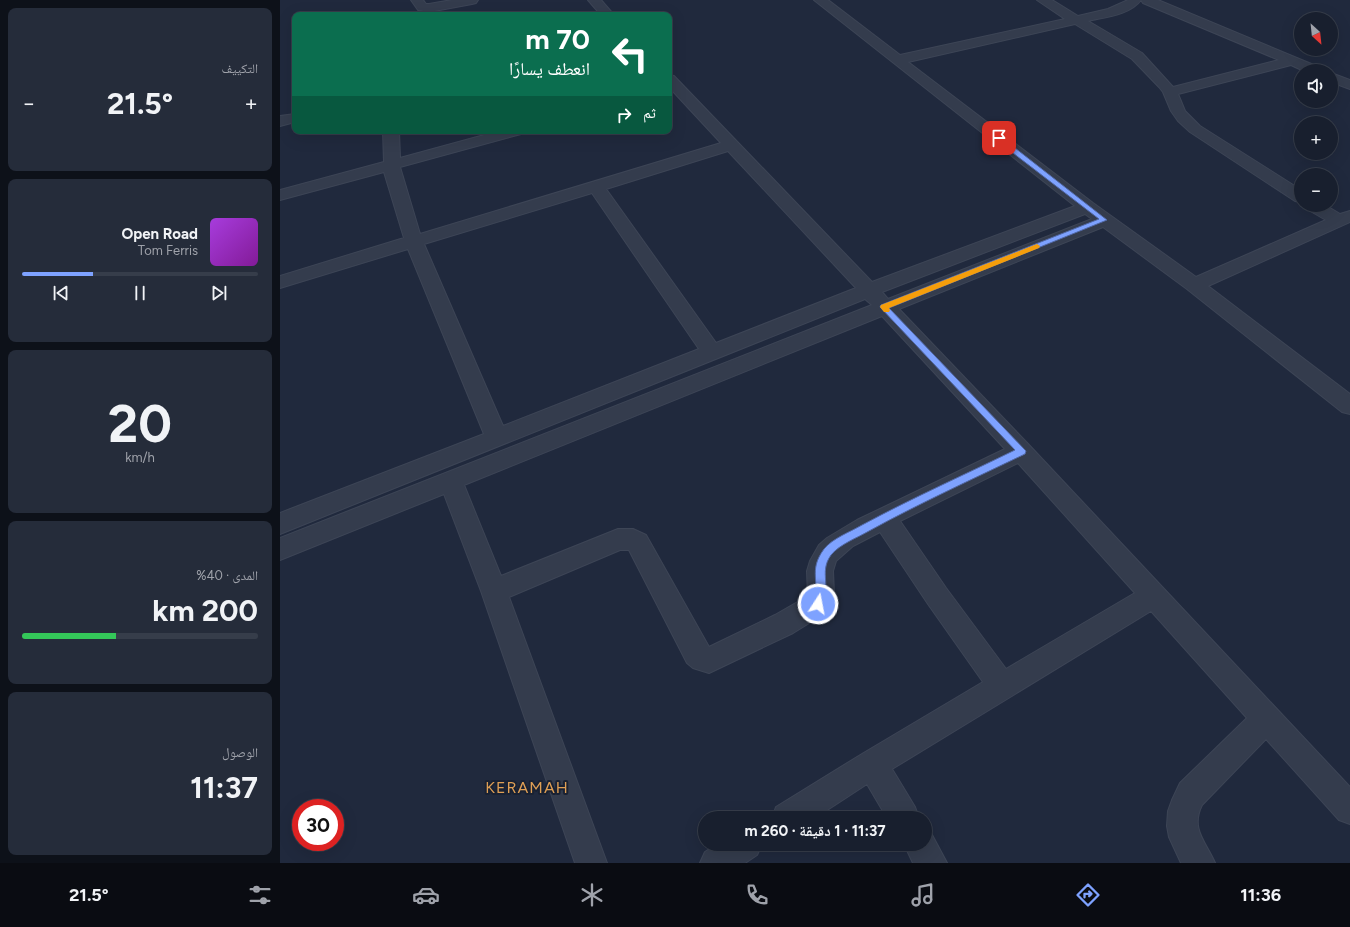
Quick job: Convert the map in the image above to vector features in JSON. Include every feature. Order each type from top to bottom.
[{"type":"street","points":[[417,0],[422,7],[429,8],[452,5],[472,0]]},
{"type":"street","points":[[594,0],[605,12]]},
{"type":"street","points":[[1043,0],[1137,56],[1156,74],[1170,92],[1178,111],[1195,129],[1294,193]]},
{"type":"street","points":[[898,60],[1078,21],[1124,8],[1130,5],[1134,0]]},
{"type":"street","points":[[1147,0],[1299,64]]},
{"type":"street","points":[[827,1],[898,60],[1087,207],[1194,285],[1350,406]]},
{"type":"street","points":[[1170,92],[1292,61]]},
{"type":"street","points":[[1338,80],[1350,85]]},
{"type":"street","points":[[672,86],[732,145],[1021,451],[1350,809]]},
{"type":"street","points":[[280,121],[292,119]]},
{"type":"street","points":[[391,134],[392,171],[414,242],[497,438]]},
{"type":"street","points":[[280,195],[334,182],[392,164],[505,134]]},
{"type":"street","points":[[280,282],[732,145]]},
{"type":"street","points":[[596,186],[712,353]]},
{"type":"street","points":[[280,549],[451,481],[1087,207]]},
{"type":"street","points":[[1330,212],[1344,218]]},
{"type":"street","points":[[1194,285],[1344,218]]},
{"type":"street","points":[[280,524],[712,353],[1104,220]]},
{"type":"street","points":[[494,591],[607,544],[626,539],[633,540],[637,542],[642,550],[697,654],[703,659],[709,660],[784,624],[818,604],[822,592],[820,570],[823,560],[828,552],[837,544],[884,518],[1021,451]]},
{"type":"street","points":[[451,481],[494,591],[591,863]]},
{"type":"street","points":[[884,518],[937,596],[1002,686]]},
{"type":"street","points":[[798,811],[872,764],[1153,596]]},
{"type":"street","points":[[1199,863],[1189,847],[1185,837],[1182,826],[1183,811],[1191,794],[1266,719]]},
{"type":"street","points":[[872,764],[900,811]]},
{"type":"street","points":[[716,863],[735,851]]},
{"type":"street","points":[[924,851],[931,863]]},
{"type":"slow traffic","points":[[886,310],[884,307],[1037,246]]},
{"type":"district","name":"KERAMAH","points":[[527,787]]},
{"type":"route","points":[[818,604],[822,592],[820,576],[821,564],[828,552],[837,544],[884,518],[1021,451],[884,307],[1104,220],[999,138]]}]
